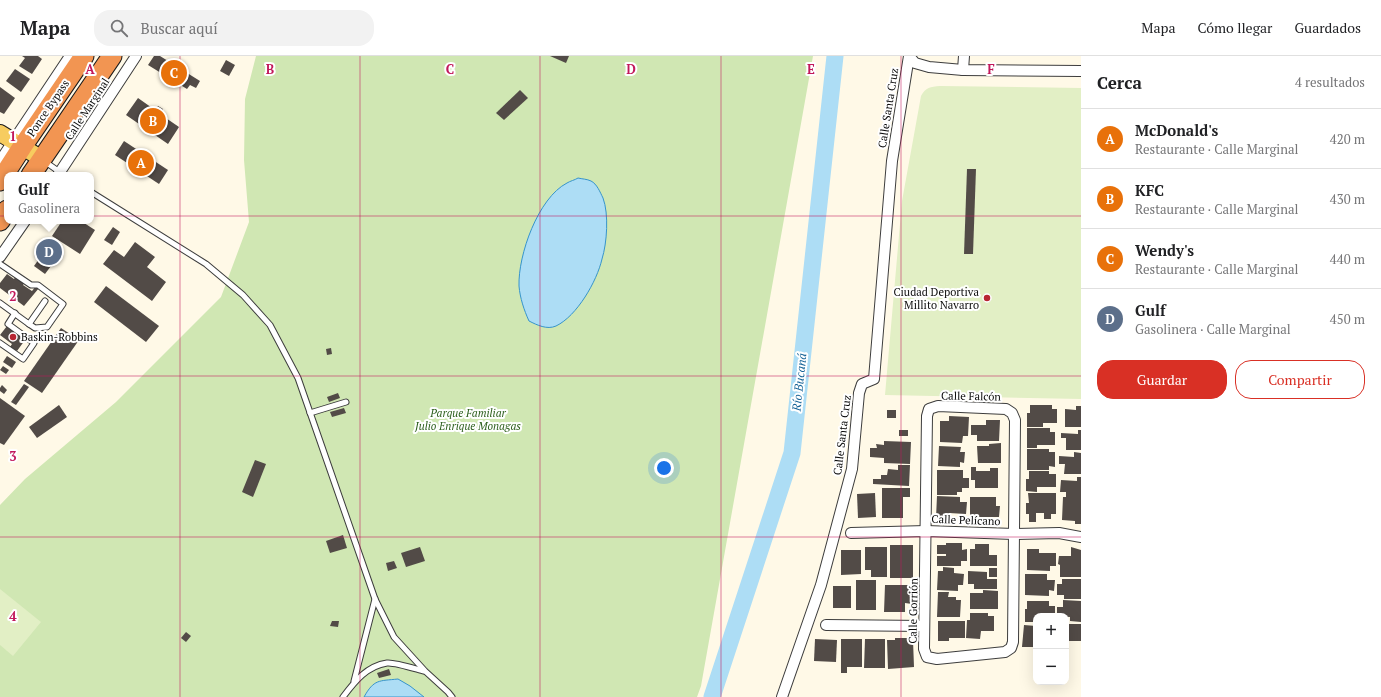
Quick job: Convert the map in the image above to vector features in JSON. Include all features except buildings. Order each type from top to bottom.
[{"type":"highway","name":"Ponce Bypass","points":[[0,181],[12,140],[84,56]]},
{"type":"highway","points":[[33,172],[112,56]]},
{"type":"main road","points":[[12,140],[42,159]]},
{"type":"street","points":[[0,161],[12,140],[70,56]]},
{"type":"street","name":"Calle Marginal","points":[[62,172],[136,56]]},
{"type":"street","points":[[909,56],[915,63],[929,67],[963,70],[1081,71]]},
{"type":"street","name":"Calle Santa Cruz","points":[[782,697],[821,585],[852,469],[859,393],[862,384],[874,379],[892,161],[909,56]]},
{"type":"street","points":[[963,70],[964,56]]},
{"type":"street","points":[[0,257],[23,224]]},
{"type":"street","name":"Calle Falcón","points":[[926,531],[928,416],[930,409],[938,406],[1006,409],[1012,413],[1015,420],[1014,534]]},
{"type":"street","name":"Calle Pelícano","points":[[850,533],[926,531],[1014,534],[1059,533],[1081,537]]},
{"type":"street","name":"Calle Gorrión","points":[[926,531],[924,649],[927,657],[937,659],[1005,652],[1012,648],[1014,534]]},
{"type":"street","points":[[826,625],[924,626]]},
{"type":"lane","points":[[42,159],[58,172]]},
{"type":"lane","points":[[94,194],[206,264],[243,295],[270,325],[298,378],[375,599],[394,637],[425,671],[452,697]]},
{"type":"lane","points":[[0,264],[31,285],[38,285],[63,304],[46,327],[35,328],[0,303]]},
{"type":"lane","points":[[29,324],[45,301]]},
{"type":"lane","points":[[0,343],[24,359],[34,343],[8,324],[15,313]]},
{"type":"lane","points":[[310,413],[346,402]]},
{"type":"lane","points":[[354,682],[375,599]]},
{"type":"lane","points":[[343,697],[354,682],[367,670],[388,663],[425,671]]},
{"type":"green space","name":"Parque Familiar Julio Enrique Monagas","points":[[256,56],[813,56],[701,686],[697,697],[0,697],[0,505],[25,479],[116,402],[221,297],[249,222],[244,160],[245,99]]},
{"type":"green space","name":"Ciudad Deportiva Millito Navarro","points":[[940,86],[1081,88],[1081,399],[885,395],[902,201],[921,96],[929,88]]},
{"type":"green space","points":[[0,589],[41,622],[13,656],[0,645]]},
{"type":"water","points":[[578,178],[593,182],[603,198],[607,220],[604,252],[596,277],[585,297],[578,306],[564,321],[556,326],[542,326],[529,321],[522,304],[519,286],[522,259],[532,228],[547,201],[557,190],[568,182]]},
{"type":"water","points":[[398,679],[424,697],[364,697],[374,684],[386,680]]},
{"type":"waterway","name":"Río Bucaná","points":[[712,697],[792,453],[835,56]]},
{"type":"place","name":"Wendy's","points":[[174,73]]},
{"type":"place","name":"KFC","points":[[153,121]]},
{"type":"place","name":"McDonald's","points":[[141,163]]},
{"type":"place","name":"Gulf","points":[[49,252]]},
{"type":"place","name":"Ciudad Deportiva Millito Navarro","points":[[987,298]]},
{"type":"place","name":"Baskin-Robbins","points":[[13,337]]}]
